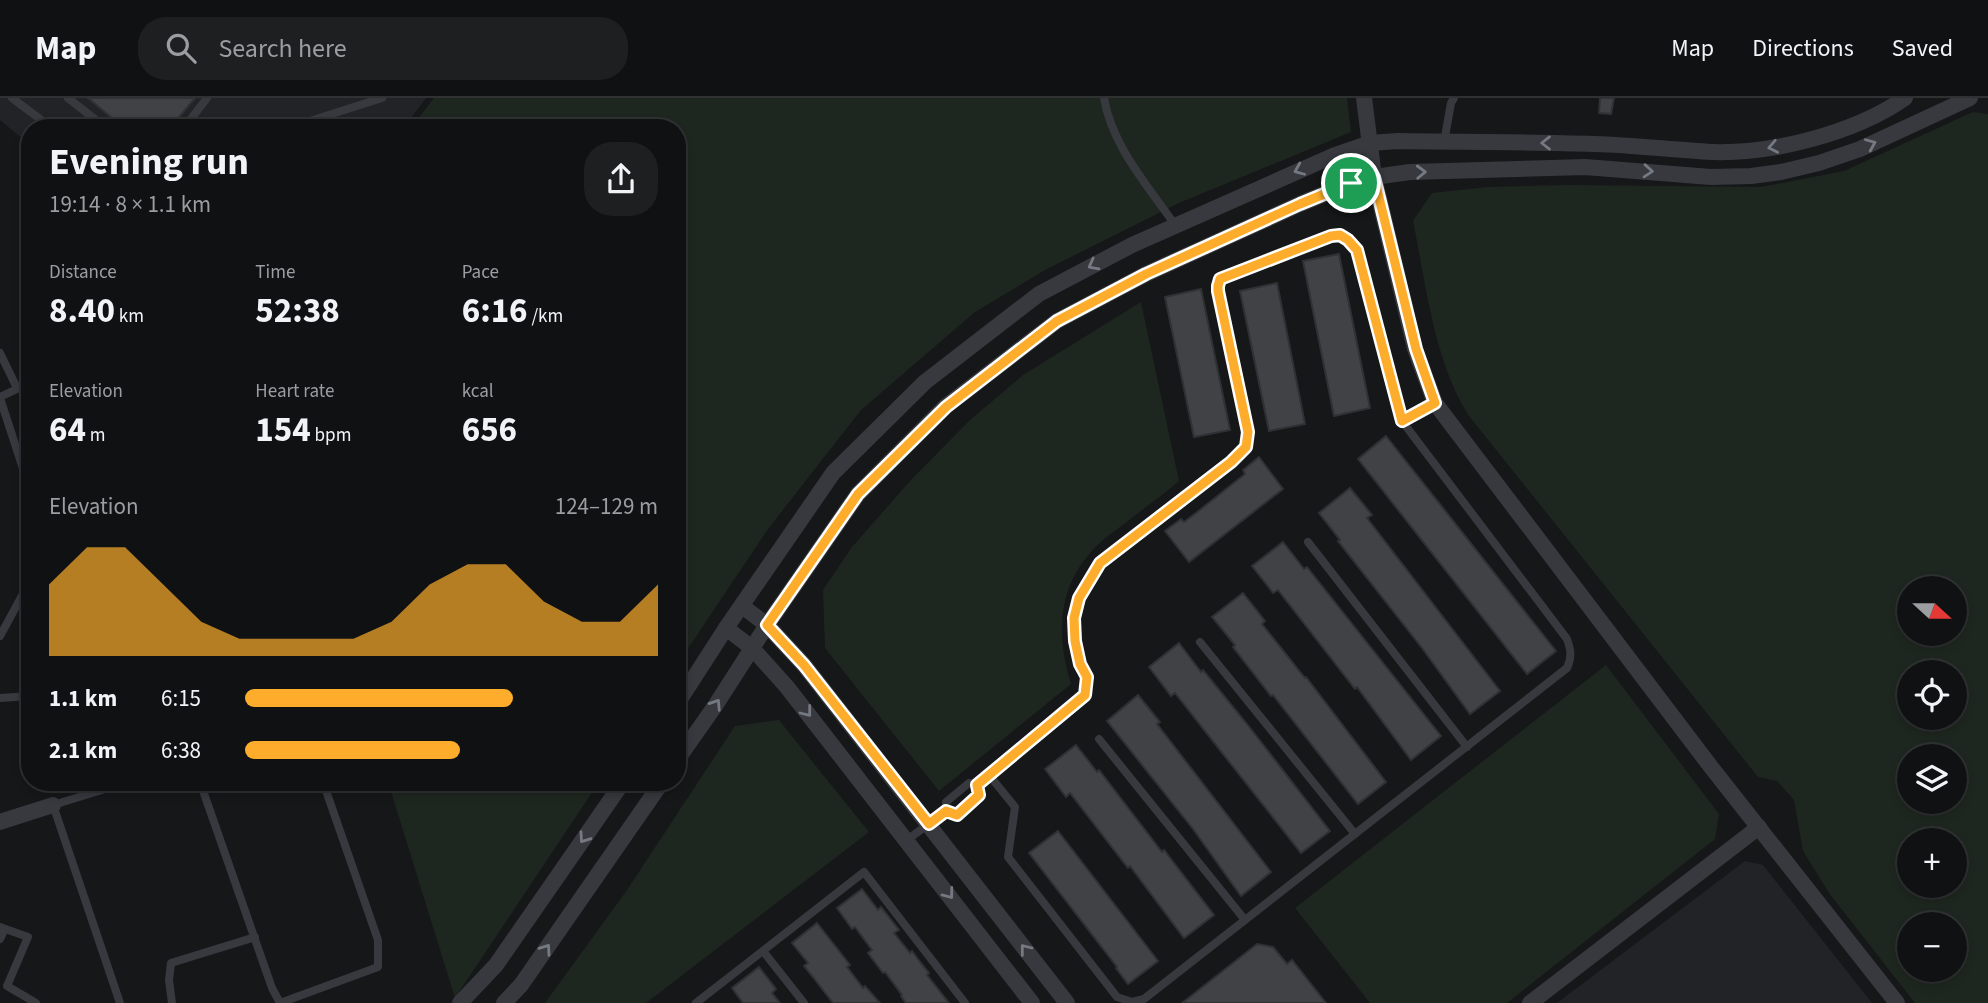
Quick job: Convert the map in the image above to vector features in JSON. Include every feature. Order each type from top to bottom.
[{"type":"street","points":[[1364,98],[1374,177],[1416,349],[1435,403],[1897,1003]]},
{"type":"street","points":[[686,690],[833,473],[925,382],[1039,294],[1132,245],[1289,174],[1370,143],[1398,141],[1597,144],[1713,152],[1753,151],[1809,140],[1859,122],[1905,98]]},
{"type":"street","points":[[686,747],[858,494],[946,407],[1057,321],[1158,268],[1300,204],[1351,183],[1374,177],[1410,172],[1585,167],[1711,177],[1751,176],[1819,163],[1860,149],[1970,98]]},
{"type":"street","points":[[742,606],[767,625],[804,665],[1067,1003]]},
{"type":"street","points":[[726,628],[752,648],[787,687],[1032,1003]]},
{"type":"street","points":[[460,1003],[496,965],[617,791]]},
{"type":"street","points":[[504,1003],[521,985],[656,791]]},
{"type":"street","points":[[0,822],[52,805]]},
{"type":"street","points":[[1531,1003],[1759,827]]},
{"type":"lane","points":[[12,98],[40,119]]},
{"type":"lane","points":[[68,98],[95,119]]},
{"type":"lane","points":[[191,119],[207,98]]},
{"type":"lane","points":[[316,119],[382,98]]},
{"type":"lane","points":[[1104,98],[1114,130],[1129,159],[1175,225]]},
{"type":"lane","points":[[1444,142],[1454,98]]},
{"type":"lane","points":[[977,785],[989,775],[1085,695],[1087,677],[1080,664],[1074,618],[1079,598],[1100,563],[1231,462],[1246,447],[1248,432],[1218,291],[1220,279],[1331,236],[1340,235],[1348,240],[1357,250],[1402,421],[1567,639],[1571,660],[1567,668],[1144,999],[1132,1002],[1117,997],[1007,857],[1015,807],[989,775]]},
{"type":"lane","points":[[0,353],[17,388]]},
{"type":"lane","points":[[21,386],[0,398],[21,462]]},
{"type":"lane","points":[[1402,421],[1435,403]]},
{"type":"lane","points":[[1308,542],[1467,747]]},
{"type":"lane","points":[[0,636],[21,598]]},
{"type":"lane","points":[[1200,642],[1355,834]]},
{"type":"lane","points":[[0,698],[21,697]]},
{"type":"lane","points":[[1099,739],[1245,920]]},
{"type":"lane","points":[[946,811],[946,802],[968,783],[977,785]]},
{"type":"lane","points":[[946,811],[957,815],[979,795],[977,785]]},
{"type":"lane","points":[[98,791],[52,805],[120,1003]]},
{"type":"lane","points":[[203,791],[272,988],[280,1003],[378,967],[378,940],[326,791]]},
{"type":"lane","points":[[907,840],[946,811]]},
{"type":"lane","points":[[696,1003],[864,872],[965,1003]]},
{"type":"lane","points":[[0,939],[2,928],[29,937],[7,986],[36,1003]]},
{"type":"lane","points":[[172,1003],[169,980],[171,962],[255,937]]},
{"type":"lane","points":[[763,951],[804,1003]]},
{"type":"shaded area","points":[[0,98],[426,98],[410,119],[21,119],[21,138],[0,120]]},
{"type":"shaded area","points":[[434,98],[1347,98],[1351,132],[1179,203],[1045,270],[975,312],[861,410],[768,529],[686,652],[686,119],[418,119]]},
{"type":"shaded area","points":[[1973,112],[1988,114],[1988,1003],[1915,1003],[1899,982],[1967,982],[1967,912],[1897,912],[1897,980],[1829,893],[1803,851],[1794,800],[1777,781],[1758,777],[1469,416],[1447,371],[1439,347],[1413,221],[1432,193],[1488,187],[1570,185],[1761,187],[1844,171]]},
{"type":"shaded area","points":[[1141,302],[1179,481],[1098,544],[1071,583],[1062,632],[1071,684],[939,791],[825,648],[823,590],[852,547],[910,481],[969,421],[1023,375]]},
{"type":"shaded area","points":[[1606,665],[1719,814],[1715,839],[1507,1003],[1370,1003],[1295,908]]},
{"type":"shaded area","points":[[779,720],[869,832],[646,1003],[545,1003],[627,890],[735,726]]},
{"type":"shaded area","points":[[391,791],[593,791],[455,998]]},
{"type":"shaded area","points":[[1745,861],[1763,865],[1872,1003],[1557,1003]]},
{"type":"building","points":[[88,98],[195,98],[178,119],[113,119]]},
{"type":"building","points":[[1600,98],[1614,98],[1611,114],[1599,113]]},
{"type":"building","points":[[1339,254],[1370,408],[1334,416],[1303,261]]},
{"type":"building","points":[[1277,283],[1305,424],[1269,431],[1240,291]]},
{"type":"building","points":[[1201,289],[1230,430],[1194,437],[1165,297]]},
{"type":"building","points":[[1386,436],[1556,651],[1527,674],[1358,459]]},
{"type":"building","points":[[1259,457],[1283,489],[1189,562],[1165,531],[1181,519],[1184,522],[1196,513],[1245,474],[1243,470]]},
{"type":"building","points":[[1350,488],[1372,515],[1367,518],[1500,691],[1470,714],[1319,513]]},
{"type":"building","points":[[1283,542],[1304,569],[1307,567],[1441,736],[1411,760],[1357,687],[1355,689],[1278,590],[1273,593],[1252,566]]},
{"type":"building","points":[[1243,593],[1265,621],[1262,624],[1386,782],[1358,804],[1273,695],[1271,696],[1212,617]]},
{"type":"building","points":[[1179,643],[1247,724],[1330,831],[1301,853],[1175,693],[1171,696],[1149,667]]},
{"type":"building","points":[[1138,695],[1160,722],[1157,724],[1271,872],[1241,896],[1193,829],[1107,721]]},
{"type":"building","points":[[1076,745],[1097,772],[1099,770],[1162,852],[1164,850],[1214,915],[1184,938],[1070,793],[1066,797],[1045,769]]},
{"type":"building","points":[[1058,831],[1158,961],[1128,984],[1029,853]]},
{"type":"building","points":[[862,889],[878,910],[881,907],[899,930],[894,933],[910,953],[912,951],[949,1003],[906,1003],[885,972],[883,973],[868,953],[872,950],[837,908]]},
{"type":"building","points":[[817,923],[850,965],[847,967],[863,988],[865,986],[880,1003],[833,1003],[804,966],[808,963],[792,943]]},
{"type":"building","points":[[1257,944],[1273,947],[1287,964],[1292,960],[1326,1003],[1182,1003]]},
{"type":"building","points":[[759,967],[776,989],[772,993],[780,1003],[743,1003],[732,988]]},
{"type":"route","points":[[1374,177],[1416,349],[1435,403],[1402,421],[1357,250],[1340,235],[1331,236],[1220,279],[1218,291],[1248,432],[1246,447],[1231,462],[1100,563],[1079,598],[1074,618],[1080,664],[1087,677],[1085,695],[977,785],[979,795],[957,815],[946,811],[929,824],[804,665],[767,625],[858,494],[946,407],[1057,321],[1146,274],[1351,183],[1374,177]]}]
